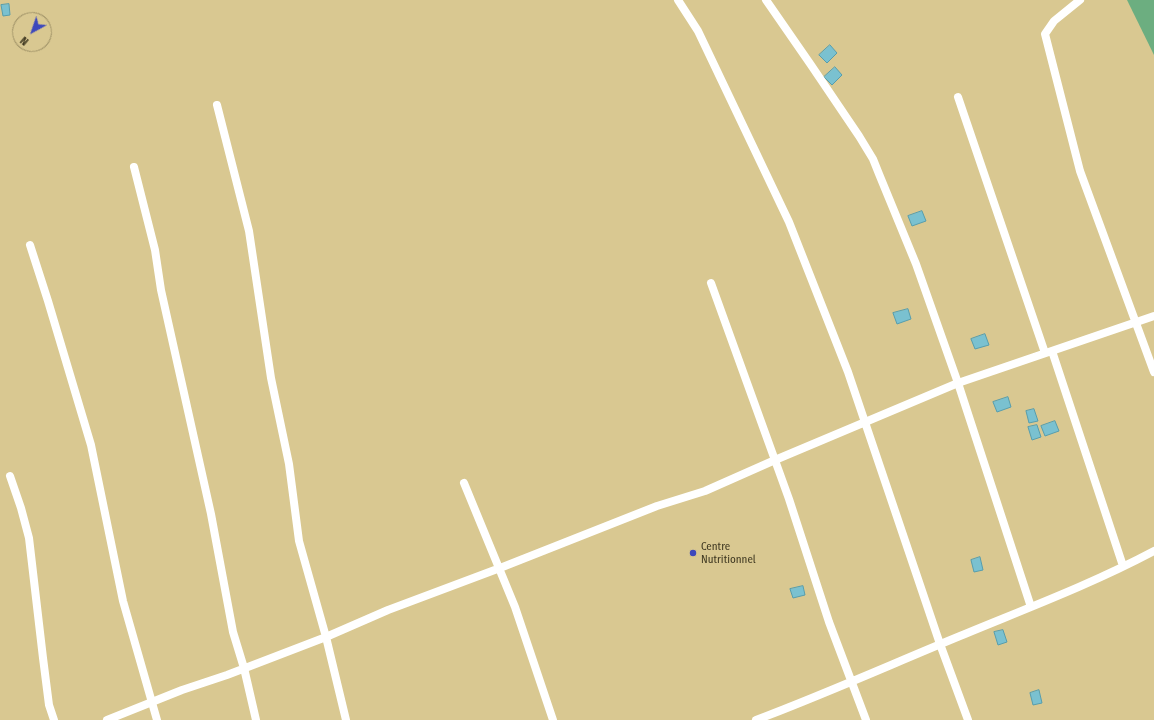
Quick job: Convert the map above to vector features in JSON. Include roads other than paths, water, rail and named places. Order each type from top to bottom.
[{"type":"street","points":[[678,0],[698,31],[789,222],[866,422],[940,644],[968,720]]},
{"type":"street","points":[[766,0],[811,65],[872,159],[916,264],[958,383],[1031,607]]},
{"type":"street","points":[[1080,0],[1054,21],[1045,34],[1080,171],[1154,372]]},
{"type":"street","points":[[958,97],[1123,566]]},
{"type":"street","points":[[217,105],[249,231],[271,378],[289,464],[299,541],[326,637],[346,720]]},
{"type":"street","points":[[134,167],[155,250],[161,290],[211,514],[233,632],[244,668],[256,720]]},
{"type":"street","points":[[30,245],[91,445],[123,600],[157,720]]},
{"type":"street","points":[[711,283],[775,460],[818,592],[866,720]]},
{"type":"street","points":[[107,720],[152,701],[326,637],[388,610],[500,568],[657,506],[705,491],[958,383],[1154,316]]},
{"type":"street","points":[[10,476],[29,538],[49,705],[54,720]]},
{"type":"street","points":[[464,483],[515,607],[553,720]]},
{"type":"street","points":[[756,720],[851,683],[940,644],[1080,587],[1154,551]]},
{"type":"place","name":"Centre Nutritionnel","points":[[693,553]]}]
